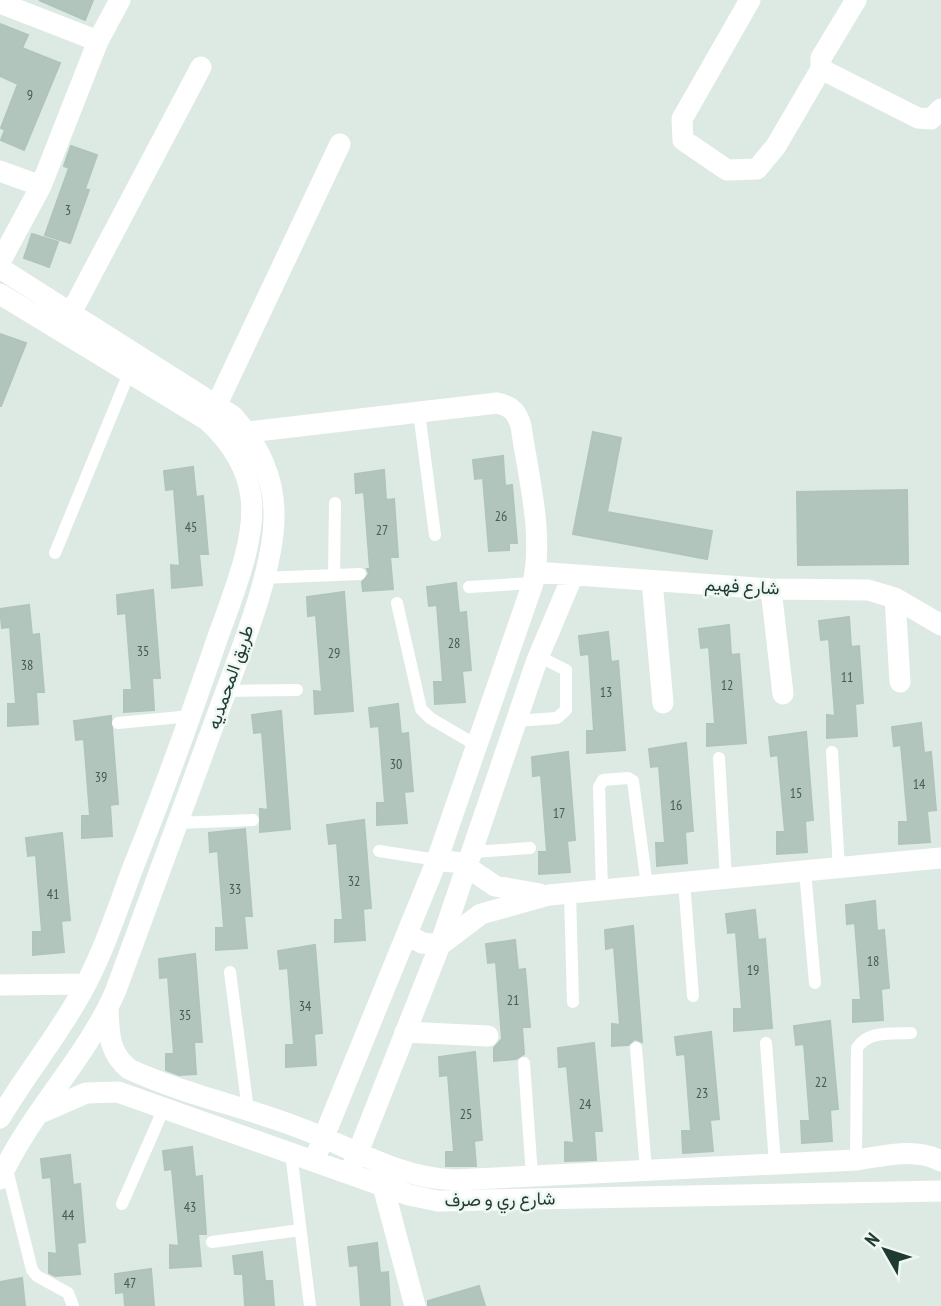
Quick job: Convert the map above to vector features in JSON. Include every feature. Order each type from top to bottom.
[{"type":"street","points":[[0,262],[41,186],[98,41],[120,0]]},
{"type":"street","points":[[750,0],[682,119],[683,140],[727,170],[757,169],[776,146],[821,69],[821,58],[856,0]]},
{"type":"street","points":[[0,3],[98,41]]},
{"type":"street","points":[[72,311],[201,67]]},
{"type":"street","points":[[821,69],[918,118],[932,119],[941,109]]},
{"type":"street","points":[[217,404],[340,144]]},
{"type":"street","points":[[0,171],[41,186]]},
{"type":"street","name":"طريق المحمديه","points":[[0,268],[217,404],[246,431],[259,451],[273,494],[272,540],[226,691],[108,1007],[3,1173]]},
{"type":"street","name":"طريق المحمديه","points":[[0,294],[207,420],[233,448],[248,479],[251,523],[229,605],[191,716],[86,984],[0,1118]]},
{"type":"street","points":[[223,435],[497,403],[513,410],[519,417],[536,534],[534,577],[437,860],[314,1161]]},
{"type":"street","points":[[349,1174],[440,946],[538,656],[573,575]]},
{"type":"street","name":"شارع فهيم","points":[[534,577],[573,575],[771,589],[868,590],[895,598],[941,625]]},
{"type":"street","points":[[652,581],[663,704]]},
{"type":"street","points":[[771,589],[783,694]]},
{"type":"street","points":[[895,598],[900,681]]},
{"type":"street","points":[[407,934],[422,943],[440,946],[481,914],[559,894],[941,858]]},
{"type":"street","points":[[437,860],[471,860],[495,886],[559,894]]},
{"type":"street","points":[[0,985],[86,984]]},
{"type":"street","name":"شارع ري و صرف","points":[[108,1007],[110,1043],[121,1062],[130,1069],[323,1138],[392,1169],[430,1178],[532,1176],[856,1160],[913,1152],[941,1160]]},
{"type":"street","points":[[405,1032],[488,1036]]},
{"type":"street","points":[[52,1040],[78,1054]]},
{"type":"street","name":"شارع ري و صرف","points":[[40,1112],[86,1093],[108,1090],[383,1186],[423,1198],[452,1201],[940,1191]]},
{"type":"street","points":[[940,1191],[941,1152]]},
{"type":"street","points":[[383,1186],[415,1306]]},
{"type":"lane","points":[[55,553],[129,373]]},
{"type":"lane","points":[[419,412],[435,535]]},
{"type":"lane","points":[[334,575],[335,503]]},
{"type":"lane","points":[[262,578],[360,574]]},
{"type":"lane","points":[[470,587],[534,577]]},
{"type":"lane","points":[[397,603],[421,709],[430,718],[476,745]]},
{"type":"lane","points":[[516,721],[557,718],[566,710],[566,670],[538,656]]},
{"type":"lane","points":[[226,691],[297,690]]},
{"type":"lane","points":[[118,723],[191,716]]},
{"type":"lane","points":[[832,752],[839,868]]},
{"type":"lane","points":[[719,758],[726,878]]},
{"type":"lane","points":[[602,890],[599,785],[603,780],[628,778],[634,783],[647,886]]},
{"type":"lane","points":[[177,823],[253,820]]},
{"type":"lane","points":[[471,860],[530,848]]},
{"type":"lane","points":[[379,851],[437,860]]},
{"type":"lane","points":[[805,871],[815,983]]},
{"type":"lane","points":[[684,882],[693,996]]},
{"type":"lane","points":[[559,894],[573,1002]]},
{"type":"lane","points":[[230,972],[248,1110]]},
{"type":"lane","points":[[856,1160],[857,1048],[874,1035],[911,1033]]},
{"type":"lane","points":[[766,1043],[775,1164]]},
{"type":"lane","points":[[636,1048],[646,1170]]},
{"type":"lane","points":[[524,1063],[532,1176]]},
{"type":"lane","points":[[122,1204],[164,1108]]},
{"type":"lane","points":[[291,1153],[310,1306]]},
{"type":"lane","points":[[3,1173],[32,1270],[37,1276],[68,1293],[73,1306]]},
{"type":"lane","points":[[212,1242],[300,1230]]},
{"type":"building","points":[[39,0],[93,0],[85,20]]},
{"type":"building","points":[[0,24],[28,35],[22,48],[60,63],[24,150],[1,140],[5,130],[1,128],[18,84],[0,76]]},
{"type":"building","points":[[71,146],[97,155],[85,189],[89,190],[70,243],[45,235],[69,168],[64,166]]},
{"type":"building","points":[[32,234],[58,242],[49,267],[24,258]]},
{"type":"building","points":[[0,334],[26,343],[1,406],[0,406]]},
{"type":"building","points":[[593,432],[621,438],[607,512],[712,531],[707,559],[573,534]]},
{"type":"building","points":[[503,456],[505,486],[512,485],[517,543],[509,543],[509,550],[489,551],[483,478],[475,479],[473,460]]},
{"type":"building","points":[[193,467],[196,497],[203,496],[208,554],[199,554],[202,585],[172,588],[171,565],[180,566],[174,489],[166,490],[164,471]]},
{"type":"building","points":[[384,470],[386,500],[394,499],[398,557],[390,557],[393,589],[363,591],[362,582],[369,574],[367,569],[370,569],[364,492],[356,493],[355,474]]},
{"type":"building","points":[[907,490],[908,564],[798,565],[797,492]]},
{"type":"building","points":[[456,583],[459,613],[466,612],[471,670],[462,671],[465,702],[435,704],[434,682],[443,682],[437,605],[429,606],[427,587]]},
{"type":"building","points":[[153,590],[160,678],[152,678],[154,710],[124,712],[124,690],[132,690],[126,613],[118,614],[117,595]]},
{"type":"building","points":[[344,592],[353,711],[315,714],[314,691],[322,692],[316,615],[308,616],[307,597]]},
{"type":"building","points":[[29,605],[32,635],[39,634],[44,692],[36,692],[38,724],[8,726],[8,704],[16,704],[10,627],[2,628],[0,609]]},
{"type":"building","points":[[849,617],[851,647],[859,646],[863,703],[855,704],[857,736],[827,738],[827,715],[835,716],[829,639],[821,640],[819,621]]},
{"type":"building","points":[[729,625],[731,655],[739,654],[746,743],[707,746],[707,724],[715,724],[709,647],[701,648],[699,629]]},
{"type":"building","points":[[608,632],[611,662],[618,661],[625,750],[587,753],[587,731],[594,731],[589,654],[581,655],[579,636]]},
{"type":"building","points":[[398,704],[401,734],[408,733],[413,791],[404,792],[407,823],[377,825],[377,803],[385,803],[379,726],[371,727],[369,708]]},
{"type":"building","points":[[281,711],[290,829],[260,832],[260,809],[268,810],[262,732],[254,733],[252,715]]},
{"type":"building","points":[[111,716],[118,804],[110,805],[112,836],[82,838],[82,816],[90,816],[84,739],[76,740],[74,721]]},
{"type":"building","points":[[921,723],[924,753],[931,752],[936,810],[927,811],[930,842],[899,844],[899,822],[908,822],[901,745],[894,746],[892,727]]},
{"type":"building","points":[[806,732],[813,820],[805,821],[807,852],[777,854],[777,832],[785,832],[778,755],[771,756],[769,737]]},
{"type":"building","points":[[686,743],[693,831],[685,832],[687,863],[657,866],[656,843],[665,843],[659,766],[651,767],[649,749]]},
{"type":"building","points":[[568,752],[575,840],[567,841],[570,872],[539,874],[539,852],[547,852],[541,775],[533,776],[532,757]]},
{"type":"building","points":[[364,820],[371,908],[363,909],[365,940],[335,942],[335,920],[343,920],[337,843],[329,844],[327,825]]},
{"type":"building","points":[[245,829],[252,916],[244,916],[247,948],[216,950],[216,928],[224,928],[218,851],[210,852],[209,833]]},
{"type":"building","points":[[62,833],[70,920],[61,921],[64,952],[33,955],[33,932],[42,932],[36,855],[28,856],[26,838]]},
{"type":"building","points":[[875,901],[877,931],[884,930],[889,988],[881,989],[883,1020],[853,1022],[853,1000],[861,1000],[855,923],[847,924],[846,905]]},
{"type":"building","points":[[755,910],[758,940],[765,939],[772,1028],[734,1031],[734,1009],[742,1009],[736,932],[728,933],[726,914]]},
{"type":"building","points":[[633,926],[642,1042],[635,1039],[628,1045],[612,1046],[612,1024],[620,1025],[614,947],[606,949],[605,930]]},
{"type":"building","points":[[515,940],[518,970],[525,969],[530,1027],[522,1027],[524,1054],[516,1059],[494,1061],[494,1048],[502,1039],[496,962],[488,963],[486,944]]},
{"type":"building","points":[[315,945],[322,1033],[314,1034],[316,1065],[286,1067],[286,1045],[294,1045],[288,968],[280,969],[278,951]]},
{"type":"building","points":[[195,954],[202,1042],[194,1042],[196,1074],[179,1075],[166,1070],[166,1054],[174,1054],[168,977],[160,978],[159,959]]},
{"type":"building","points":[[830,1021],[838,1109],[830,1110],[832,1141],[802,1143],[801,1121],[810,1121],[804,1044],[796,1045],[794,1026]]},
{"type":"building","points":[[711,1032],[719,1119],[710,1120],[713,1151],[683,1153],[682,1131],[691,1131],[685,1054],[677,1055],[675,1037]]},
{"type":"building","points":[[594,1043],[602,1131],[594,1131],[596,1160],[565,1161],[565,1142],[574,1143],[567,1066],[559,1067],[558,1048]]},
{"type":"building","points":[[475,1052],[482,1140],[474,1141],[476,1166],[446,1166],[446,1152],[454,1152],[448,1075],[440,1076],[439,1057]]},
{"type":"building","points":[[192,1147],[195,1177],[202,1176],[206,1234],[198,1234],[201,1266],[170,1268],[170,1245],[179,1246],[172,1169],[165,1170],[163,1151]]},
{"type":"building","points":[[70,1155],[73,1185],[80,1184],[85,1242],[77,1243],[80,1274],[55,1276],[49,1273],[49,1253],[57,1254],[51,1177],[43,1178],[41,1159]]},
{"type":"building","points":[[377,1243],[380,1273],[388,1272],[390,1306],[361,1306],[358,1265],[350,1266],[348,1247]]},
{"type":"building","points":[[262,1252],[265,1281],[272,1281],[274,1306],[245,1306],[243,1274],[235,1274],[233,1256]]},
{"type":"building","points":[[151,1269],[154,1306],[125,1306],[124,1292],[116,1293],[115,1274]]},
{"type":"building","points":[[22,1278],[25,1306],[0,1306],[0,1282]]},
{"type":"building","points":[[479,1286],[485,1306],[428,1306],[428,1301]]}]
